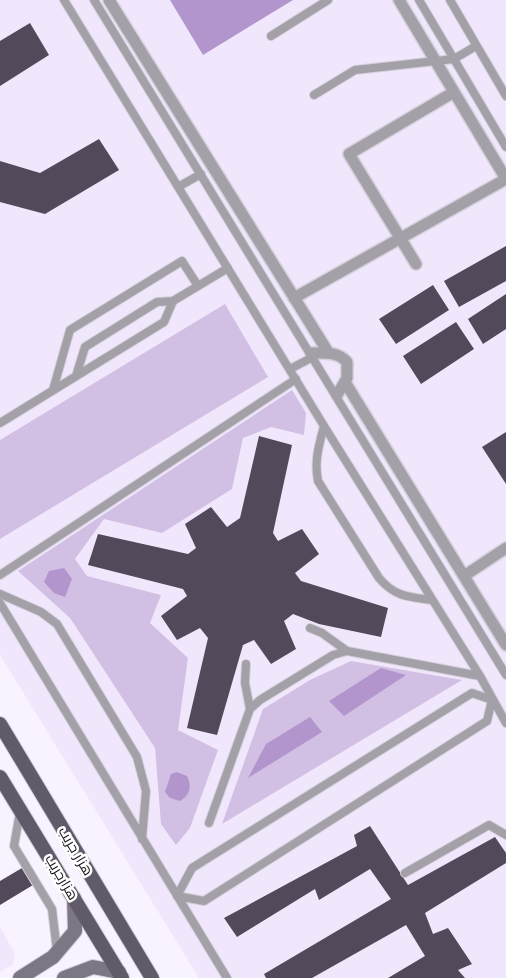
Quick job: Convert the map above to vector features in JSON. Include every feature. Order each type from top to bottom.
[{"type":"main road","name":"هزار جریب","points":[[0,724],[152,978]]},
{"type":"main road","name":"هزارجریب","points":[[0,777],[121,975]]},
{"type":"main road","points":[[20,978],[53,957],[75,931],[74,898]]},
{"type":"main road","points":[[64,978],[93,967],[121,975]]},
{"type":"street","points":[[109,0],[328,352]]},
{"type":"street","points":[[294,298],[506,179],[399,0]]},
{"type":"street","points":[[416,264],[349,154],[454,92]]},
{"type":"street","points":[[312,355],[328,352],[341,356],[347,362],[349,369],[345,382],[337,395]]},
{"type":"street","points":[[345,382],[506,645]]},
{"type":"street","points":[[464,576],[506,548]]},
{"type":"lane","points":[[64,0],[324,426],[480,676],[506,722]]},
{"type":"lane","points":[[94,0],[337,395],[506,675]]},
{"type":"lane","points":[[271,36],[328,0]]},
{"type":"lane","points":[[419,0],[506,146]]},
{"type":"lane","points":[[450,0],[506,96]]},
{"type":"lane","points":[[314,95],[355,70],[454,60],[476,46]]},
{"type":"lane","points":[[178,187],[201,174]]},
{"type":"lane","points":[[53,390],[70,330],[182,261],[198,286]]},
{"type":"lane","points":[[76,376],[86,346],[157,302],[173,301],[228,268]]},
{"type":"lane","points":[[0,423],[164,322],[173,301]]},
{"type":"lane","points":[[290,369],[312,355]]},
{"type":"lane","points":[[0,574],[296,378]]},
{"type":"lane","points":[[324,426],[316,456],[315,468],[318,480],[379,578],[388,588],[399,595],[432,600]]},
{"type":"lane","points":[[0,594],[42,612],[57,624],[137,757],[146,791],[142,839]]},
{"type":"lane","points":[[0,603],[227,978]]},
{"type":"lane","points":[[310,628],[322,633],[347,651],[480,676]]},
{"type":"lane","points":[[208,823],[250,709],[260,700],[333,655],[347,651]]},
{"type":"lane","points":[[246,664],[245,683],[250,709]]},
{"type":"lane","points":[[177,896],[192,868],[472,693],[492,700]]},
{"type":"lane","points":[[177,896],[204,901],[487,721],[492,700]]},
{"type":"lane","points":[[21,810],[14,846],[52,909],[57,952]]},
{"type":"lane","points":[[405,873],[489,825],[506,835]]},
{"type":"shaded area","points":[[0,0],[506,0],[506,978],[199,978],[0,655]]},
{"type":"shaded area","points":[[170,0],[293,0],[203,55]]},
{"type":"shaded area","points":[[225,304],[268,377],[0,539],[0,440]]},
{"type":"shaded area","points":[[292,390],[306,413],[304,435],[271,427],[243,438],[232,489],[162,533],[104,519],[75,559],[87,576],[161,595],[150,623],[188,658],[178,730],[218,750],[190,828],[176,845],[161,824],[155,748],[70,618],[18,571]]},
{"type":"shaded area","points":[[64,568],[72,579],[65,597],[54,593],[44,582],[49,571]]},
{"type":"shaded area","points":[[351,661],[462,680],[222,824],[263,709],[310,680]]},
{"type":"shaded area","points":[[381,668],[406,675],[344,716],[329,701]]},
{"type":"shaded area","points":[[310,717],[322,732],[248,778],[266,744]]},
{"type":"shaded area","points":[[177,772],[187,776],[189,784],[188,793],[180,801],[170,798],[165,792],[171,774]]},
{"type":"shaded area","points":[[0,927],[15,954],[13,964],[0,972]]},
{"type":"building","points":[[30,23],[49,55],[0,86],[0,41]]},
{"type":"building","points":[[99,139],[119,170],[45,214],[0,202],[0,161],[40,173]]},
{"type":"building","points":[[506,246],[506,281],[459,307],[444,281]]},
{"type":"building","points":[[433,285],[449,310],[396,344],[379,319]]},
{"type":"building","points":[[506,294],[506,329],[483,344],[468,319]]},
{"type":"building","points":[[456,322],[474,349],[421,384],[403,356]]},
{"type":"building","points":[[506,432],[506,484],[482,447]]},
{"type":"building","points":[[259,436],[292,445],[273,533],[278,541],[302,529],[319,554],[295,573],[301,581],[388,608],[381,637],[319,624],[293,614],[284,621],[296,649],[271,664],[254,640],[243,645],[217,735],[187,728],[208,638],[200,628],[177,640],[161,616],[187,596],[183,589],[88,565],[98,534],[188,554],[196,548],[185,524],[211,507],[227,527],[240,518]]},
{"type":"building","points":[[370,826],[408,885],[495,837],[506,853],[506,863],[425,913],[433,934],[448,928],[472,964],[458,970],[465,978],[388,978],[425,956],[406,925],[312,978],[266,978],[264,974],[391,899],[370,869],[319,900],[315,889],[237,937],[224,918],[357,846],[354,835]]},
{"type":"building","points":[[22,868],[33,885],[0,905],[0,881]]}]
